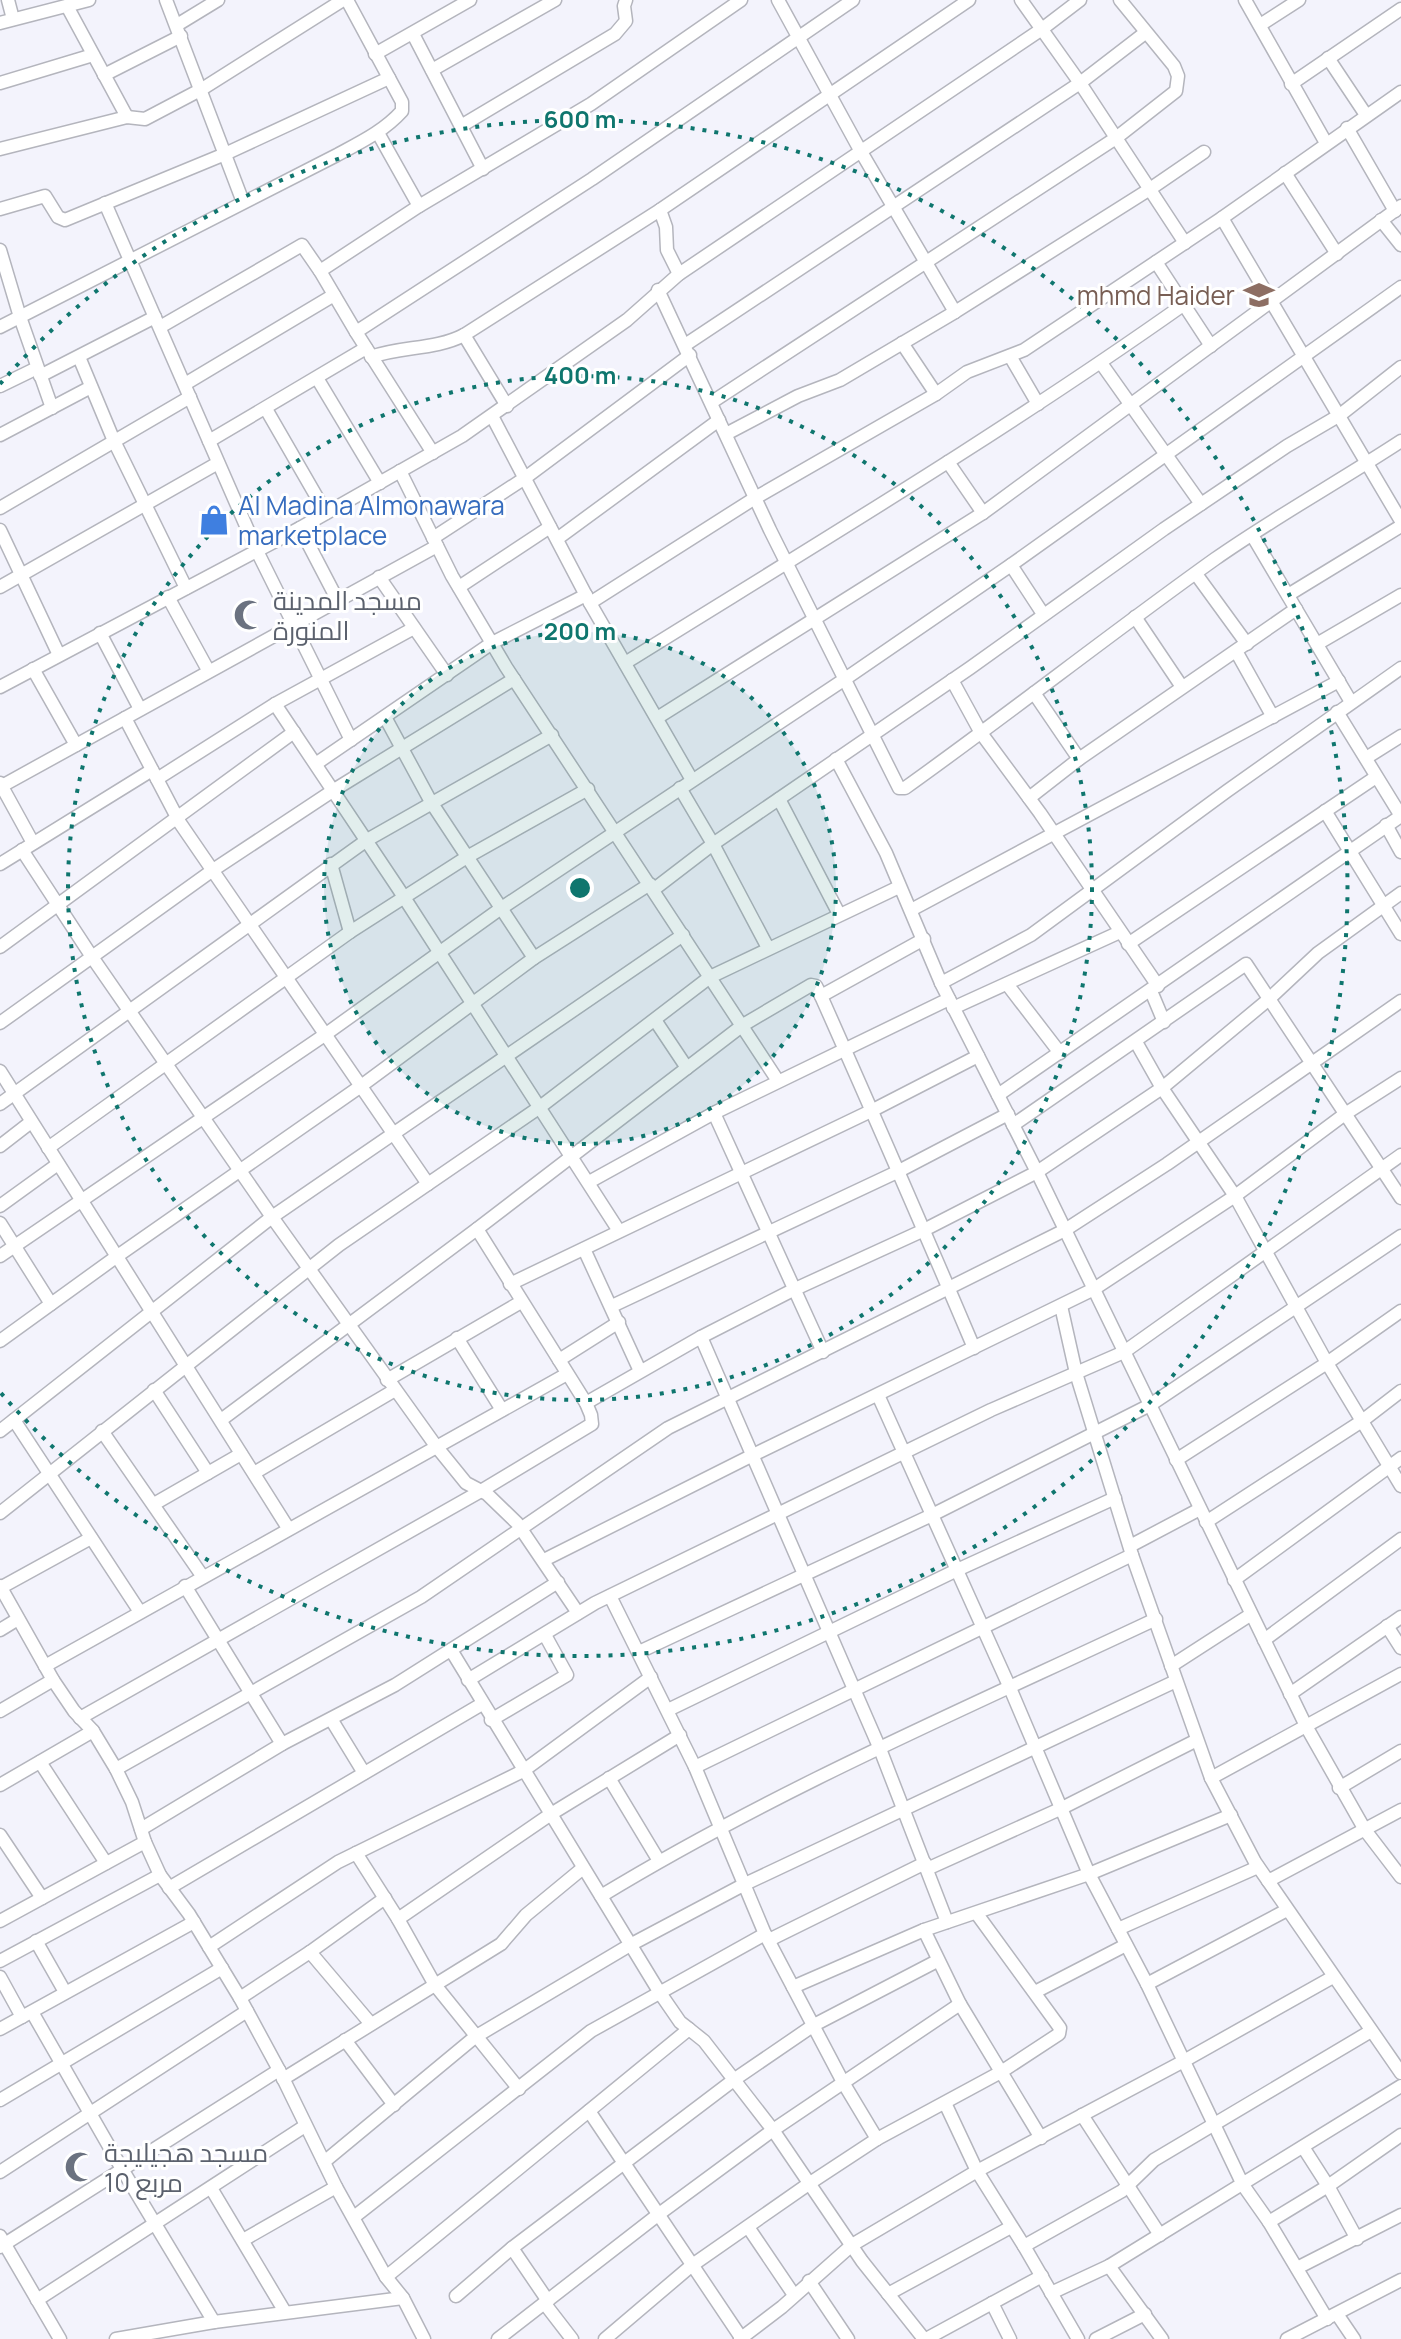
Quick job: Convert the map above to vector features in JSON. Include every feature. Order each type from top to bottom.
[{"type":"street","points":[[8,0],[13,19]]},
{"type":"street","points":[[0,23],[89,0]]},
{"type":"street","points":[[166,0],[243,202]]},
{"type":"street","points":[[104,75],[179,31],[218,0]]},
{"type":"street","points":[[0,149],[127,117],[145,119],[202,89],[345,0],[403,107],[378,133],[0,327]]},
{"type":"street","points":[[375,54],[470,0]]},
{"type":"street","points":[[432,70],[555,0]]},
{"type":"street","points":[[461,126],[615,34],[626,21],[626,0]]},
{"type":"street","points":[[320,271],[419,206],[591,104],[741,0]]},
{"type":"street","points":[[778,0],[860,150],[955,312]]},
{"type":"street","points":[[356,332],[592,179],[853,0]]},
{"type":"street","points":[[209,441],[317,378],[368,353],[446,343],[464,335],[660,210],[969,0]]},
{"type":"street","points":[[1021,0],[1080,83],[1185,243]]},
{"type":"street","points":[[0,687],[300,528],[492,416],[627,320],[679,274],[1042,29],[1080,0]]},
{"type":"street","points":[[712,402],[1116,138],[1178,89],[1174,66],[1120,0]]},
{"type":"street","points":[[1245,0],[1326,143]]},
{"type":"street","points":[[1260,25],[1299,0]]},
{"type":"street","points":[[67,6],[127,117]]},
{"type":"street","points":[[1291,84],[1401,10]]},
{"type":"street","points":[[578,1613],[522,1530],[481,1491],[466,1483],[436,1446],[272,1217],[58,905],[27,847],[1,785],[379,577],[435,542],[525,478],[687,350],[1080,83],[1145,33]]},
{"type":"street","points":[[413,34],[483,169]]},
{"type":"street","points":[[0,83],[93,55]]},
{"type":"street","points":[[1328,58],[1366,115]]},
{"type":"street","points":[[0,209],[45,196],[58,217],[65,220],[225,154],[389,78]]},
{"type":"street","points":[[317,763],[492,643],[588,599],[936,394],[967,372],[1010,356],[1185,243],[1401,92]]},
{"type":"street","points":[[657,718],[983,513],[1398,209],[1347,128]]},
{"type":"street","points":[[378,133],[419,206]]},
{"type":"street","points":[[726,434],[798,396],[840,380],[955,312],[1204,152]]},
{"type":"street","points":[[1285,173],[1337,254]]},
{"type":"street","points":[[105,203],[257,551],[351,740]]},
{"type":"street","points":[[660,210],[666,227],[667,250],[679,274]]},
{"type":"street","points":[[1222,218],[1400,518],[1288,595]]},
{"type":"street","points":[[1381,220],[1401,245]]},
{"type":"street","points":[[0,386],[79,357],[157,322],[302,245],[433,453]]},
{"type":"street","points":[[0,250],[2,266],[52,408]]},
{"type":"street","points":[[1156,262],[1211,346]]},
{"type":"street","points":[[0,1256],[205,1118],[500,909],[1011,565],[1401,287]]},
{"type":"street","points":[[658,290],[755,498],[899,788],[905,788],[1135,617],[1252,535],[1401,441]]},
{"type":"street","points":[[185,384],[334,295]]},
{"type":"street","points":[[625,663],[851,525],[1101,363],[1183,305]]},
{"type":"street","points":[[464,335],[507,406]]},
{"type":"street","points":[[902,343],[936,394]]},
{"type":"street","points":[[1010,356],[1038,404]]},
{"type":"street","points":[[79,357],[114,441],[186,588]]},
{"type":"street","points":[[1101,363],[1201,504]]},
{"type":"street","points":[[0,1341],[361,1086],[534,958],[651,887],[1201,504],[1287,446],[1340,415],[1401,367]]},
{"type":"street","points":[[317,378],[380,483]]},
{"type":"street","points":[[0,435],[91,387]]},
{"type":"street","points":[[0,508],[190,397]]},
{"type":"street","points":[[266,409],[326,513]]},
{"type":"street","points":[[492,416],[588,599],[692,780]]},
{"type":"street","points":[[557,539],[719,420]]},
{"type":"street","points":[[948,462],[983,513]]},
{"type":"street","points":[[0,587],[218,463]]},
{"type":"street","points":[[400,471],[459,587],[514,679],[778,1081]]},
{"type":"street","points":[[459,587],[550,527]]},
{"type":"street","points":[[300,528],[337,599]]},
{"type":"street","points":[[0,530],[59,655]]},
{"type":"street","points":[[1252,535],[1351,702]]},
{"type":"street","points":[[1011,565],[1043,614]]},
{"type":"street","points":[[1196,574],[1242,648],[1273,717]]},
{"type":"street","points":[[379,577],[447,675]]},
{"type":"street","points":[[1317,644],[1401,595]]},
{"type":"street","points":[[168,597],[208,670]]},
{"type":"street","points":[[1029,798],[1079,759],[1296,609]]},
{"type":"street","points":[[1135,617],[1182,687]]},
{"type":"street","points":[[0,864],[275,704],[414,628]]},
{"type":"street","points":[[100,633],[140,709]]},
{"type":"street","points":[[941,983],[1031,935],[1401,668]]},
{"type":"street","points":[[33,669],[76,745]]},
{"type":"street","points":[[0,1023],[213,870],[334,790],[514,679]]},
{"type":"street","points":[[952,680],[981,733],[1128,944],[1154,989],[1164,1022]]},
{"type":"street","points":[[911,910],[1339,681]]},
{"type":"street","points":[[1034,693],[1079,759]]},
{"type":"street","points":[[275,704],[317,763],[619,1231]]},
{"type":"street","points":[[998,1095],[1401,816],[1337,712]]},
{"type":"street","points":[[385,717],[431,802],[534,958]]},
{"type":"street","points":[[125,718],[177,818],[428,1184]]},
{"type":"street","points":[[0,947],[294,732]]},
{"type":"street","points":[[0,1104],[331,864],[431,802],[552,735]]},
{"type":"street","points":[[1366,758],[1401,736]]},
{"type":"street","points":[[836,759],[886,853],[951,1004],[1037,1172],[1306,1726],[1365,1830],[1401,1877]]},
{"type":"street","points":[[1128,944],[1376,777]]},
{"type":"street","points":[[680,788],[768,948]]},
{"type":"street","points":[[48,1148],[403,896],[588,789]]},
{"type":"street","points":[[779,799],[839,914]]},
{"type":"street","points":[[1325,811],[1401,934]]},
{"type":"street","points":[[1386,825],[1401,852]]},
{"type":"street","points":[[331,864],[350,932]]},
{"type":"street","points":[[0,1513],[367,1224],[540,1107],[710,977],[899,887]]},
{"type":"street","points":[[586,1403],[701,1337],[1037,1172],[1162,1088],[1269,999],[1318,953],[1401,893]]},
{"type":"street","points":[[589,1182],[714,1113],[845,1049],[1007,984],[1120,932]]},
{"type":"street","points":[[0,1431],[272,1217],[683,935]]},
{"type":"street","points":[[821,996],[924,939]]},
{"type":"street","points":[[612,1306],[1010,1120],[1136,1042],[1246,964],[1401,1198]]},
{"type":"street","points":[[1007,984],[1060,1053]]},
{"type":"street","points":[[221,1420],[743,1025],[811,985],[816,986],[821,996],[873,1110],[974,1348]]},
{"type":"street","points":[[116,1769],[421,1597],[522,1530],[652,1437],[1065,1230],[1401,1001]]},
{"type":"street","points":[[655,1020],[687,1068]]},
{"type":"street","points":[[1136,1042],[1162,1088],[1235,1196],[1327,1363],[1401,1486]]},
{"type":"street","points":[[510,1284],[873,1110],[978,1056]]},
{"type":"street","points":[[0,1071],[288,1528]]},
{"type":"street","points":[[544,1560],[1094,1289],[1235,1196],[1345,1114],[1401,1078]]},
{"type":"street","points":[[714,1113],[823,1352]]},
{"type":"street","points":[[0,1146],[31,1122]]},
{"type":"street","points":[[468,1680],[610,1596],[904,1452],[1124,1352],[1401,1155]]},
{"type":"street","points":[[0,1206],[58,1164]]},
{"type":"street","points":[[0,1223],[51,1304]]},
{"type":"street","points":[[80,1718],[587,1428],[592,1421],[586,1403],[477,1229]]},
{"type":"street","points":[[639,1652],[932,1515],[1150,1405],[1401,1236]]},
{"type":"street","points":[[584,1249],[640,1371]]},
{"type":"street","points":[[254,1473],[391,1385],[457,1338],[521,1302]]},
{"type":"street","points":[[1061,1306],[1076,1373],[1131,1550],[1195,1741],[1211,1778],[1258,1867],[1401,2073]]},
{"type":"street","points":[[1176,1460],[1327,1363],[1401,1311]]},
{"type":"street","points":[[559,1360],[619,1322]]},
{"type":"street","points":[[701,1337],[880,1749],[947,1922]]},
{"type":"street","points":[[457,1338],[502,1410]]},
{"type":"street","points":[[45,1666],[567,1374]]},
{"type":"street","points":[[154,1390],[208,1473]]},
{"type":"street","points":[[695,1767],[1203,1516],[1362,1421],[1401,1391]]},
{"type":"street","points":[[878,1395],[1036,1746],[1089,1874],[1147,1984],[1243,2185],[1332,2317],[1354,2339]]},
{"type":"street","points":[[14,1420],[140,1612]]},
{"type":"street","points":[[102,1431],[203,1577]]},
{"type":"street","points":[[154,1504],[241,1454]]},
{"type":"street","points":[[1234,1580],[1401,1458]]},
{"type":"street","points":[[668,1710],[957,1570],[1115,1498]]},
{"type":"street","points":[[91,1538],[0,1587],[53,1680],[93,1731],[116,1769],[160,1875],[194,1922],[240,1998],[336,2187],[424,2339]]},
{"type":"street","points":[[1264,1640],[1401,1539]]},
{"type":"street","points":[[0,1921],[106,1863],[282,1744],[451,1650],[558,1582]]},
{"type":"street","points":[[185,1586],[282,1744]]},
{"type":"street","points":[[610,1596],[695,1767],[767,1937],[844,2084],[877,2139]]},
{"type":"street","points":[[1171,1666],[1250,1615]]},
{"type":"street","points":[[1290,1694],[1401,1617]]},
{"type":"street","points":[[0,1630],[18,1619]]},
{"type":"street","points":[[601,1896],[721,1828],[1156,1619]]},
{"type":"street","points":[[1387,1626],[1401,1648]]},
{"type":"street","points":[[491,1720],[567,1675],[545,1635]]},
{"type":"street","points":[[451,1650],[660,1993],[680,2022],[704,2041],[735,2079],[852,2245],[925,2339],[1042,2276]]},
{"type":"street","points":[[1211,1778],[1401,1674]]},
{"type":"street","points":[[209,1947],[356,1853],[523,1771],[651,1677]]},
{"type":"street","points":[[0,1711],[53,1680]]},
{"type":"street","points":[[324,2162],[475,2037],[630,1945],[745,1884],[1176,1681]]},
{"type":"street","points":[[169,1888],[482,1704]]},
{"type":"street","points":[[331,1719],[364,1773]]},
{"type":"street","points":[[0,1785],[93,1731]]},
{"type":"street","points":[[398,1919],[551,1814],[680,1735]]},
{"type":"street","points":[[354,2217],[597,2027],[767,1937],[1060,1809],[1195,1741]]},
{"type":"street","points":[[1339,1788],[1401,1751]]},
{"type":"street","points":[[40,1762],[106,1863]]},
{"type":"street","points":[[609,1778],[659,1861]]},
{"type":"street","points":[[1268,1881],[1401,1810]]},
{"type":"street","points":[[793,1987],[924,1930],[1089,1874],[1231,1815]]},
{"type":"street","points":[[0,1835],[42,1898]]},
{"type":"street","points":[[356,1853],[435,1985],[519,2089]]},
{"type":"street","points":[[1118,1929],[1258,1867]]},
{"type":"street","points":[[60,2339],[2,2243],[501,1944],[526,1915],[583,1868]]},
{"type":"street","points":[[0,1961],[160,1875]]},
{"type":"street","points":[[240,1998],[385,1898]]},
{"type":"street","points":[[1147,1984],[1287,1910]]},
{"type":"street","points":[[605,2339],[691,2266],[810,2183],[877,2139],[1001,2072],[1061,2031],[977,1914]]},
{"type":"street","points":[[0,2029],[194,1922]]},
{"type":"street","points":[[924,1930],[960,2004],[1041,2138]]},
{"type":"street","points":[[36,1941],[65,1992]]},
{"type":"street","points":[[1035,1992],[1126,1945]]},
{"type":"street","points":[[310,1952],[371,2024]]},
{"type":"street","points":[[456,2296],[512,2248],[735,2079],[814,2025],[937,1961]]},
{"type":"street","points":[[0,2100],[222,1968]]},
{"type":"street","points":[[0,1977],[62,2064],[214,2322]]},
{"type":"street","points":[[589,2111],[742,2339],[852,2245],[977,2171],[1333,1977]]},
{"type":"street","points":[[498,2339],[773,2130],[960,2004]]},
{"type":"street","points":[[0,2172],[247,2011]]},
{"type":"street","points":[[386,2277],[689,2029]]},
{"type":"street","points":[[1024,2246],[1128,2185],[1154,2160],[1371,2031]]},
{"type":"street","points":[[345,2040],[394,2105]]},
{"type":"street","points":[[1051,2293],[1109,2266],[1401,2086]]},
{"type":"street","points":[[945,2103],[977,2171],[1078,2339]]},
{"type":"street","points":[[1082,2115],[1160,2235]]},
{"type":"street","points":[[37,2300],[305,2126]]},
{"type":"street","points":[[1269,2222],[1328,2186],[1401,2135]]},
{"type":"street","points":[[1303,2147],[1357,2239]]},
{"type":"street","points":[[243,2240],[336,2187]]},
{"type":"street","points":[[211,2188],[285,2312]]},
{"type":"street","points":[[1297,2268],[1401,2215]]},
{"type":"street","points":[[748,2227],[794,2295]]},
{"type":"street","points":[[888,2294],[1011,2227]]},
{"type":"street","points":[[512,2248],[572,2339]]},
{"type":"street","points":[[1109,2266],[1162,2339]]},
{"type":"street","points":[[1287,2339],[1401,2280]]},
{"type":"street","points":[[809,2281],[848,2339]]},
{"type":"street","points":[[116,2339],[187,2334],[214,2322],[403,2298]]},
{"type":"street","points":[[992,2303],[1010,2339]]},
{"type":"street","points":[[1096,2339],[1145,2314]]},
{"type":"place","name":"mhmd Haider","points":[[1259,295]]},
{"type":"place","name":"Al Madina Almonawara marketplace","points":[[214,520]]},
{"type":"place","name":"مسجد المدينة المنورة","points":[[249,615]]},
{"type":"place","name":"مسجد هجيليجة مربع 10","points":[[80,2167]]}]
